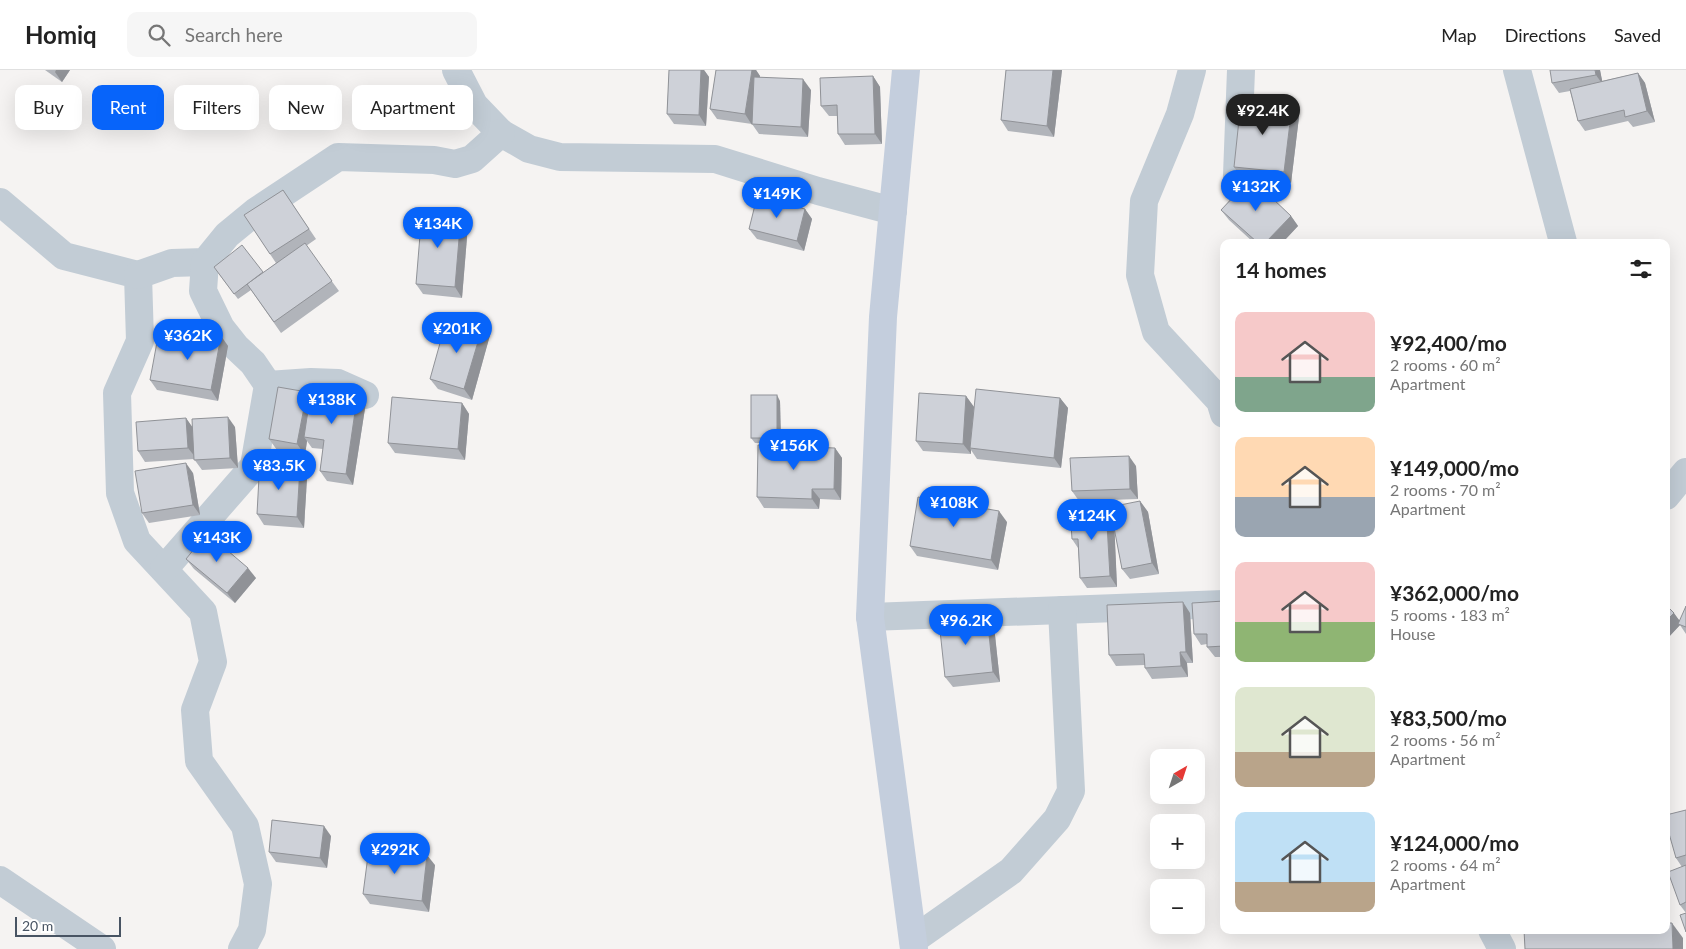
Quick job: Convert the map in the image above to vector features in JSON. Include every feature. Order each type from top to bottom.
[{"type":"street","points":[[456,70],[474,105],[501,133],[529,149],[560,157],[715,159],[818,191],[893,211]]},
{"type":"street","points":[[906,70],[883,317],[870,617],[914,945],[1011,871],[1057,819],[1071,791],[1062,610]]},
{"type":"street","points":[[1177,70],[1180,114]]},
{"type":"street","points":[[1192,70],[1180,114],[1144,201],[1140,275],[1156,332],[1220,401]]},
{"type":"street","points":[[1237,175],[1241,70]]},
{"type":"street","points":[[1517,70],[1562,239]]},
{"type":"street","points":[[164,569],[254,466],[268,385],[253,363],[236,347],[221,328],[203,291],[205,262],[227,235],[255,212],[338,157],[434,160],[455,164],[472,159],[501,133]]},
{"type":"street","points":[[0,202],[64,256],[138,276],[172,264],[205,262]]},
{"type":"street","points":[[138,276],[140,341],[117,393],[120,493],[137,541],[203,612],[213,662],[194,710],[199,761],[245,826],[258,884],[252,930],[242,949]]},
{"type":"street","points":[[268,385],[311,382],[338,383],[365,395]]},
{"type":"street","points":[[1670,491],[1686,472]]},
{"type":"street","points":[[870,617],[1220,604]]},
{"type":"street","points":[[0,880],[102,949]]},
{"type":"street","points":[[1494,934],[1502,949]]},
{"type":"building","points":[[669,70],[701,70],[699,115],[667,114]]},
{"type":"building","points":[[716,70],[752,70],[745,114],[710,109]]},
{"type":"building","points":[[1006,70],[1053,70],[1047,126],[1001,120]]},
{"type":"building","points":[[1550,70],[1595,70],[1596,75],[1552,83]]},
{"type":"building","points":[[1638,73],[1647,111],[1625,117],[1624,110],[1578,121],[1570,89]]},
{"type":"building","points":[[873,76],[875,134],[838,134],[837,105],[821,106],[820,78]]},
{"type":"building","points":[[754,77],[803,79],[801,127],[752,124]]},
{"type":"building","points":[[1241,101],[1292,106],[1284,172],[1234,167]]},
{"type":"building","points":[[1251,178],[1291,216],[1269,239],[1254,239],[1221,210]]},
{"type":"building","points":[[283,190],[309,229],[270,254],[244,215]]},
{"type":"building","points":[[757,197],[805,209],[797,241],[749,229]]},
{"type":"building","points":[[422,211],[461,215],[455,287],[416,284]]},
{"type":"building","points":[[305,243],[332,281],[274,322],[247,284]]},
{"type":"building","points":[[242,245],[263,272],[234,294],[214,267]]},
{"type":"building","points":[[457,318],[483,325],[464,389],[430,379],[442,336],[451,338]]},
{"type":"building","points":[[184,329],[221,336],[211,390],[150,380],[157,342],[181,346]]},
{"type":"building","points":[[312,384],[358,391],[346,474],[320,471],[324,440],[304,437]]},
{"type":"building","points":[[278,387],[307,392],[297,444],[269,439]]},
{"type":"building","points":[[976,389],[1060,398],[1054,458],[970,448]]},
{"type":"building","points":[[919,393],[966,396],[963,444],[916,441]]},
{"type":"building","points":[[751,395],[777,395],[777,438],[751,438]]},
{"type":"building","points":[[392,397],[462,403],[458,449],[388,443]]},
{"type":"building","points":[[228,417],[230,458],[194,460],[192,419]]},
{"type":"building","points":[[186,418],[188,448],[138,451],[136,422]]},
{"type":"building","points":[[758,445],[835,448],[834,489],[812,489],[812,499],[757,497]]},
{"type":"building","points":[[1129,456],[1130,489],[1072,491],[1070,458]]},
{"type":"building","points":[[186,463],[193,505],[142,513],[135,471]]},
{"type":"building","points":[[267,464],[300,467],[297,517],[257,514],[259,477],[266,477]]},
{"type":"building","points":[[918,497],[999,511],[991,560],[910,546]]},
{"type":"building","points":[[1140,501],[1152,563],[1122,569],[1110,507]]},
{"type":"building","points":[[1106,507],[1110,576],[1080,578],[1078,539],[1072,539],[1070,509]]},
{"type":"building","points":[[207,533],[248,568],[227,593],[186,559]]},
{"type":"building","points":[[1220,601],[1220,646],[1207,647],[1207,634],[1194,634],[1192,603]]},
{"type":"building","points":[[1183,602],[1186,652],[1180,652],[1181,666],[1145,668],[1144,654],[1109,655],[1107,605]]},
{"type":"building","points":[[1686,606],[1686,627],[1678,624]]},
{"type":"building","points":[[1670,609],[1674,613],[1670,617]]},
{"type":"building","points":[[987,616],[993,672],[945,677],[939,621]]},
{"type":"building","points":[[1686,810],[1686,855],[1676,858],[1670,837],[1670,814]]},
{"type":"building","points":[[272,820],[324,826],[320,858],[269,852]]},
{"type":"building","points":[[369,848],[427,855],[422,901],[363,894]]},
{"type":"building","points":[[1686,865],[1686,902],[1680,905],[1670,878],[1670,871]]},
{"type":"building","points":[[1686,913],[1686,932],[1680,915]]},
{"type":"building","points":[[1670,923],[1672,923],[1673,949],[1525,949],[1524,934],[1670,934]]}]
